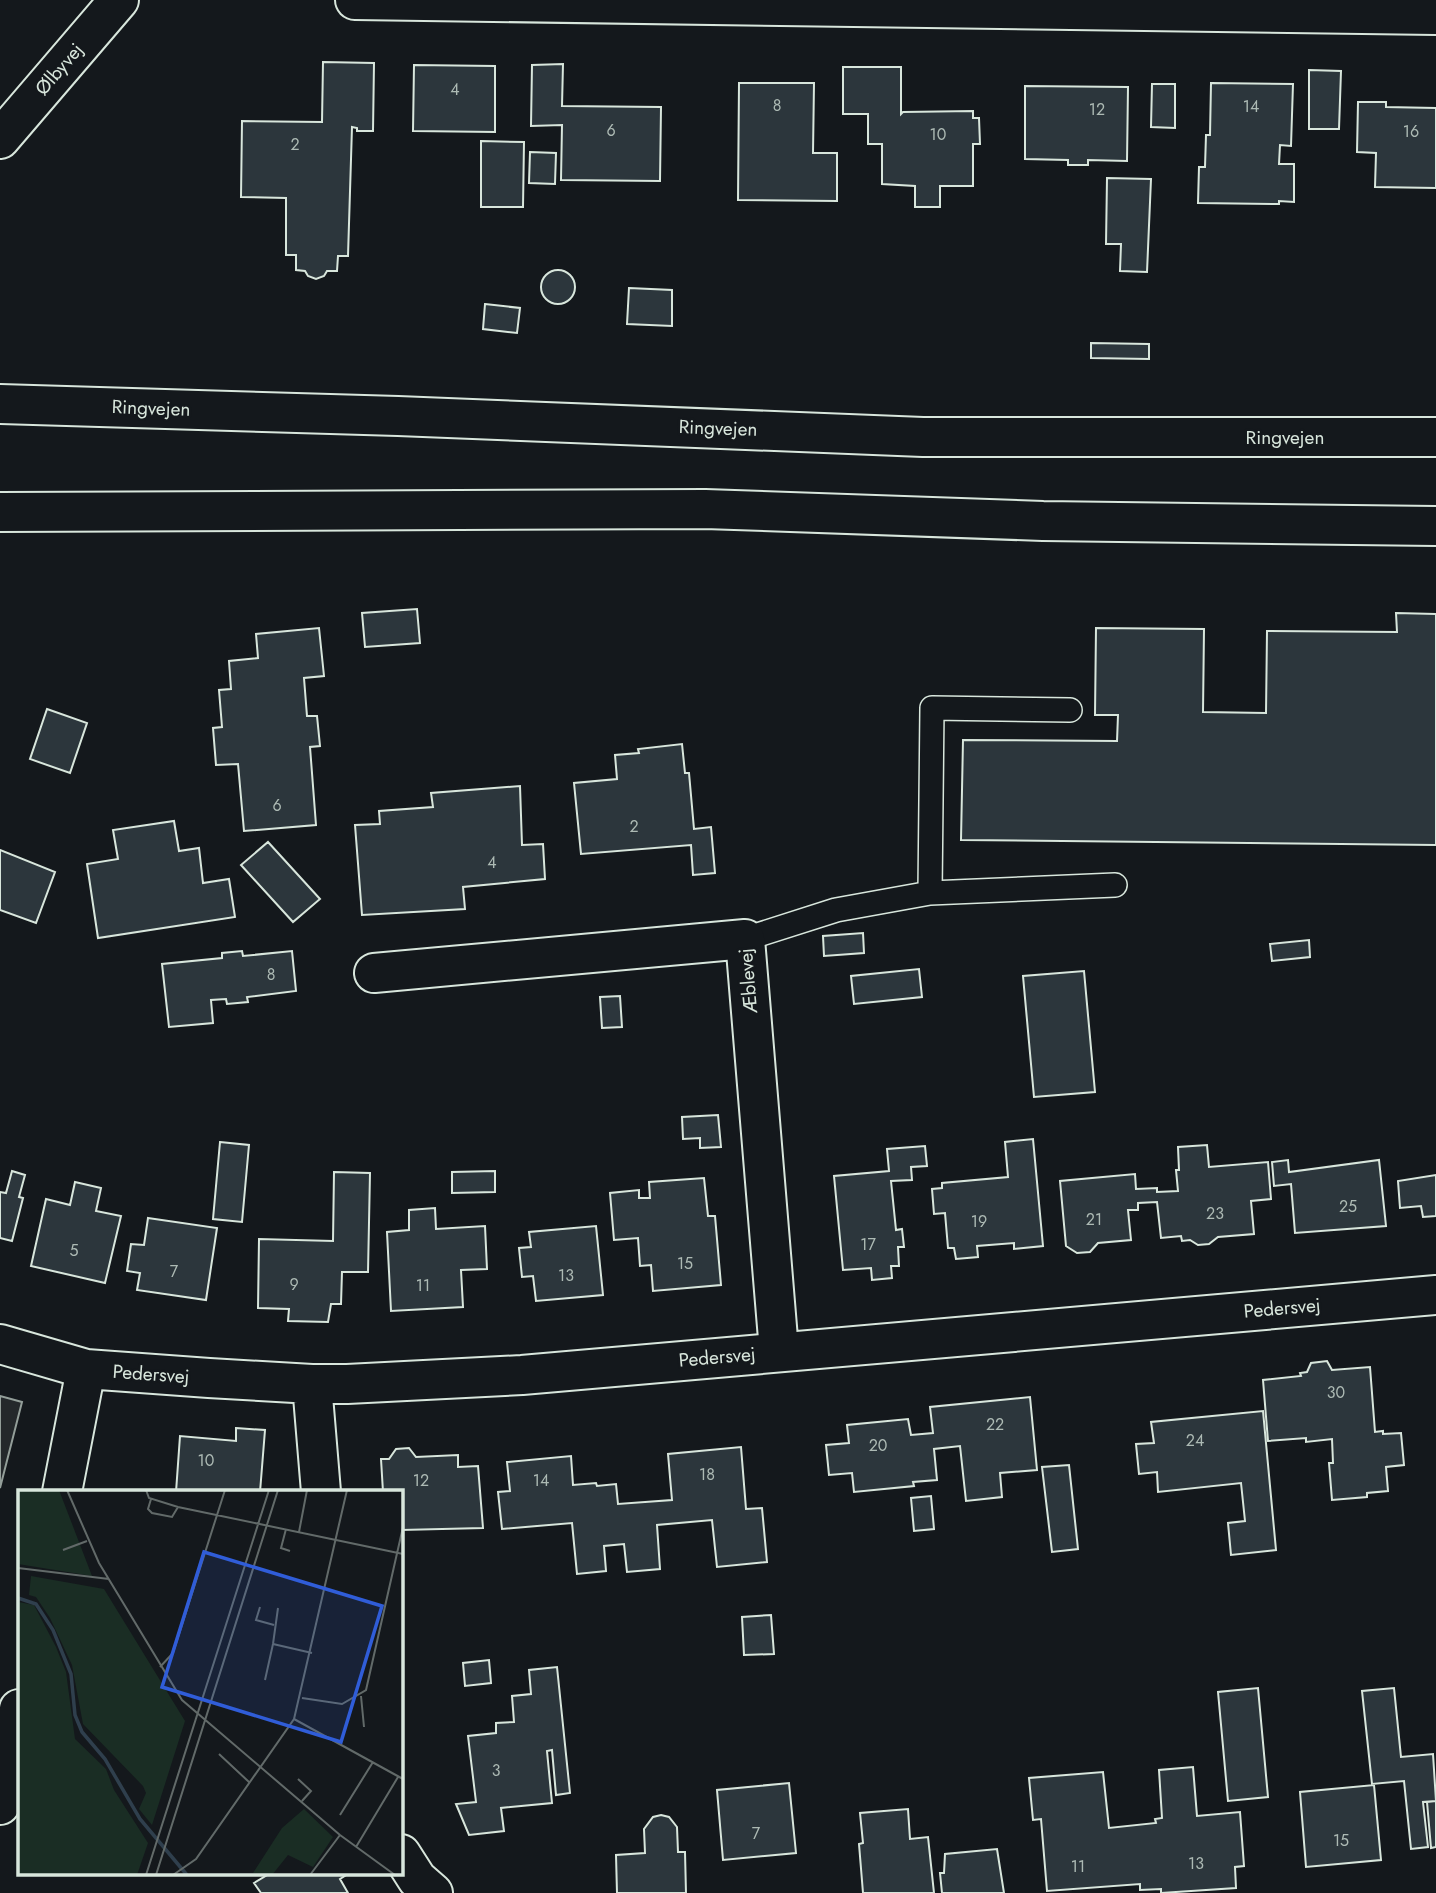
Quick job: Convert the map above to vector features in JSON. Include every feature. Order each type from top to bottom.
[{"type":"street","name":"Ølbyvej","points":[[0,139],[119,0]]},
{"type":"street","points":[[355,0],[1436,15]]},
{"type":"street","name":"Ringvejen","points":[[0,404],[385,415],[923,436],[1436,437]]},
{"type":"street","points":[[0,512],[705,509],[1043,521],[1436,526]]},
{"type":"street","name":"Æblevej","points":[[374,973],[745,939],[779,1351]]},
{"type":"street","name":"Pedersvej","points":[[0,1344],[86,1369],[312,1384],[522,1375],[1436,1294]]},
{"type":"street","points":[[62,1490],[86,1369]]},
{"type":"street","points":[[312,1384],[321,1490]]},
{"type":"street","points":[[0,1805],[18,1714]]},
{"type":"street","points":[[402,1856],[417,1879],[433,1893]]},
{"type":"lane","points":[[930,893],[932,708],[1070,710]]},
{"type":"lane","points":[[745,939],[835,910],[930,893],[1115,885]]},
{"type":"shaded area","points":[[0,1396],[22,1402],[0,1488]]},
{"type":"building","points":[[323,62],[374,63],[373,131],[357,131],[357,128],[352,127],[348,256],[338,256],[337,271],[327,271],[324,276],[316,279],[308,276],[305,271],[296,270],[296,255],[286,255],[286,198],[241,197],[242,121],[322,122]]},
{"type":"building","points":[[563,64],[562,106],[661,107],[660,181],[561,180],[562,125],[531,126],[532,65]]},
{"type":"building","points":[[414,65],[495,66],[495,132],[413,131]]},
{"type":"building","points":[[843,67],[901,67],[901,114],[973,111],[973,118],[979,118],[980,144],[973,144],[973,186],[940,186],[940,207],[915,207],[915,186],[882,184],[882,144],[868,144],[868,114],[843,114]]},
{"type":"building","points":[[1309,70],[1341,71],[1339,129],[1309,129]]},
{"type":"building","points":[[739,83],[814,83],[813,153],[837,153],[837,201],[738,200]]},
{"type":"building","points":[[1211,83],[1293,84],[1291,146],[1280,145],[1279,164],[1294,164],[1294,202],[1198,203],[1199,167],[1205,167],[1206,135],[1210,135]]},
{"type":"building","points":[[1152,84],[1175,84],[1175,128],[1151,127]]},
{"type":"building","points":[[1025,86],[1128,87],[1127,161],[1088,160],[1088,165],[1068,165],[1068,160],[1025,159]]},
{"type":"building","points":[[1358,102],[1386,102],[1386,107],[1436,108],[1436,188],[1375,187],[1376,153],[1357,152]]},
{"type":"building","points":[[481,141],[524,142],[523,207],[481,207]]},
{"type":"building","points":[[530,152],[556,153],[555,184],[529,183]]},
{"type":"building","points":[[1107,178],[1151,179],[1147,272],[1120,271],[1121,244],[1106,244]]},
{"type":"building","points":[[558,270],[570,275],[575,287],[570,299],[558,304],[546,299],[541,287],[546,275]]},
{"type":"building","points":[[629,288],[672,290],[672,326],[627,324]]},
{"type":"building","points":[[485,304],[520,308],[517,333],[483,329]]},
{"type":"building","points":[[1091,343],[1149,344],[1149,359],[1091,358]]},
{"type":"building","points":[[417,609],[420,643],[365,647],[362,613]]},
{"type":"building","points":[[1396,613],[1436,614],[1436,845],[961,840],[963,740],[1117,741],[1118,715],[1095,715],[1096,628],[1204,629],[1203,712],[1266,713],[1267,631],[1397,632]]},
{"type":"building","points":[[319,628],[324,676],[304,678],[307,716],[317,716],[320,746],[310,747],[316,825],[244,831],[238,764],[216,765],[213,728],[222,727],[219,690],[231,689],[229,661],[258,658],[256,634]]},
{"type":"building","points":[[47,709],[87,723],[70,773],[30,759]]},
{"type":"building","points":[[682,744],[685,773],[689,773],[694,829],[711,827],[715,873],[693,875],[691,845],[581,854],[574,783],[617,779],[615,755],[639,753],[638,749]]},
{"type":"building","points":[[520,786],[522,845],[543,844],[545,879],[463,887],[465,909],[362,915],[355,825],[380,824],[379,811],[433,807],[431,793]]},
{"type":"building","points":[[174,821],[179,851],[199,848],[203,883],[229,879],[235,917],[98,938],[87,864],[118,859],[113,830]]},
{"type":"building","points":[[268,842],[320,899],[293,922],[241,865]]},
{"type":"building","points":[[0,850],[55,872],[36,923],[0,910]]},
{"type":"building","points":[[863,933],[864,953],[824,956],[823,936]]},
{"type":"building","points":[[1309,940],[1310,957],[1272,961],[1270,944]]},
{"type":"building","points":[[242,951],[243,956],[292,951],[296,991],[247,997],[248,1002],[227,1004],[226,999],[211,1000],[213,1023],[169,1027],[162,964],[222,958],[222,953]]},
{"type":"building","points":[[919,969],[922,997],[854,1004],[851,976]]},
{"type":"building","points":[[1084,971],[1095,1092],[1034,1097],[1023,976]]},
{"type":"building","points":[[620,996],[622,1027],[602,1028],[600,997]]},
{"type":"building","points":[[718,1115],[721,1147],[700,1148],[700,1138],[683,1139],[682,1117]]},
{"type":"building","points":[[1033,1139],[1043,1246],[1014,1249],[1014,1243],[977,1246],[978,1257],[956,1259],[954,1248],[948,1248],[945,1213],[934,1214],[932,1189],[942,1188],[942,1183],[1008,1177],[1005,1142]]},
{"type":"building","points":[[220,1142],[249,1145],[242,1222],[213,1219]]},
{"type":"building","points":[[1207,1145],[1209,1167],[1268,1162],[1271,1199],[1251,1201],[1254,1234],[1218,1237],[1209,1244],[1198,1245],[1190,1240],[1182,1241],[1181,1236],[1161,1238],[1157,1202],[1138,1203],[1138,1210],[1128,1210],[1131,1240],[1098,1243],[1090,1252],[1077,1253],[1066,1246],[1060,1181],[1135,1174],[1136,1189],[1178,1191],[1178,1147]]},
{"type":"building","points":[[925,1146],[927,1166],[911,1167],[912,1180],[891,1181],[896,1230],[902,1229],[904,1247],[898,1247],[899,1266],[891,1266],[892,1278],[872,1280],[871,1268],[843,1270],[834,1176],[889,1171],[887,1149]]},
{"type":"building","points":[[1288,1160],[1289,1172],[1379,1160],[1386,1226],[1295,1233],[1291,1184],[1274,1186],[1272,1162]]},
{"type":"building","points":[[12,1171],[25,1175],[19,1197],[23,1198],[12,1241],[0,1238],[0,1192],[6,1193]]},
{"type":"building","points":[[495,1171],[495,1192],[452,1193],[452,1172]]},
{"type":"building","points":[[334,1172],[370,1173],[368,1272],[342,1272],[341,1304],[331,1304],[328,1322],[288,1321],[289,1309],[258,1308],[259,1239],[333,1241]]},
{"type":"building","points":[[1436,1175],[1436,1216],[1423,1217],[1421,1206],[1400,1208],[1398,1181]]},
{"type":"building","points":[[704,1178],[708,1216],[715,1216],[721,1285],[653,1291],[651,1265],[640,1266],[638,1238],[614,1240],[610,1193],[639,1190],[639,1198],[650,1198],[649,1182]]},
{"type":"building","points":[[75,1182],[101,1188],[96,1211],[121,1216],[105,1283],[31,1266],[46,1199],[70,1205]]},
{"type":"building","points":[[435,1208],[436,1229],[485,1226],[487,1269],[461,1270],[463,1307],[391,1311],[387,1232],[409,1230],[409,1210]]},
{"type":"building","points":[[148,1218],[217,1228],[206,1300],[137,1290],[140,1273],[127,1271],[131,1244],[144,1245]]},
{"type":"building","points":[[596,1226],[603,1295],[536,1301],[533,1276],[522,1277],[519,1248],[531,1247],[529,1232]]},
{"type":"building","points":[[1327,1361],[1332,1370],[1370,1367],[1375,1432],[1401,1433],[1404,1465],[1386,1467],[1388,1491],[1367,1493],[1367,1497],[1332,1500],[1329,1463],[1333,1463],[1332,1439],[1306,1442],[1306,1438],[1268,1441],[1263,1380],[1301,1376],[1300,1373],[1307,1372],[1311,1363]]},
{"type":"building","points":[[1030,1397],[1037,1470],[1000,1473],[1002,1497],[966,1501],[960,1446],[934,1449],[937,1480],[913,1482],[914,1486],[854,1492],[852,1473],[829,1475],[826,1445],[849,1443],[847,1425],[908,1419],[911,1435],[933,1433],[930,1407]]},
{"type":"building","points":[[1263,1411],[1276,1550],[1231,1555],[1228,1523],[1245,1521],[1241,1483],[1158,1492],[1157,1472],[1139,1474],[1136,1444],[1154,1443],[1151,1422]]},
{"type":"building","points":[[236,1428],[265,1430],[260,1490],[176,1490],[180,1436],[236,1441]]},
{"type":"building","points":[[741,1447],[746,1509],[762,1508],[767,1562],[717,1567],[712,1520],[657,1525],[660,1569],[627,1572],[624,1544],[604,1546],[606,1571],[577,1574],[572,1523],[502,1529],[498,1492],[510,1491],[507,1462],[571,1456],[573,1485],[616,1484],[618,1504],[672,1500],[668,1454]]},
{"type":"building","points":[[409,1448],[416,1457],[458,1455],[458,1467],[478,1466],[483,1528],[402,1530],[402,1490],[383,1490],[381,1459],[389,1459],[396,1449]]},
{"type":"building","points":[[1069,1465],[1078,1549],[1052,1552],[1042,1467]]},
{"type":"building","points":[[931,1496],[934,1529],[914,1531],[911,1498]]},
{"type":"building","points":[[771,1615],[774,1654],[744,1655],[742,1617]]},
{"type":"building","points":[[489,1660],[491,1683],[465,1686],[463,1663]]},
{"type":"building","points":[[557,1667],[570,1793],[556,1795],[552,1750],[547,1751],[552,1803],[501,1808],[504,1831],[469,1835],[456,1804],[476,1802],[468,1736],[496,1733],[496,1723],[514,1722],[512,1696],[531,1694],[529,1670]]},
{"type":"building","points":[[1258,1688],[1268,1797],[1228,1801],[1218,1692]]},
{"type":"building","points":[[1394,1688],[1401,1757],[1433,1754],[1436,1801],[1423,1802],[1428,1847],[1411,1849],[1404,1781],[1372,1784],[1362,1691]]},
{"type":"building","points":[[1193,1767],[1197,1816],[1240,1812],[1244,1866],[1235,1867],[1236,1888],[1161,1893],[1161,1889],[1140,1890],[1140,1884],[1047,1891],[1041,1819],[1033,1820],[1029,1778],[1103,1772],[1109,1828],[1156,1823],[1155,1819],[1162,1818],[1159,1770]]},
{"type":"building","points":[[789,1783],[796,1853],[723,1860],[717,1790]]},
{"type":"building","points":[[1374,1785],[1381,1860],[1306,1867],[1300,1792]]},
{"type":"building","points":[[1436,1801],[1436,1847],[1431,1848],[1427,1802]]},
{"type":"building","points":[[908,1809],[910,1839],[928,1837],[934,1893],[863,1893],[859,1844],[863,1843],[860,1813]]},
{"type":"building","points":[[653,1817],[669,1817],[677,1827],[678,1852],[685,1852],[686,1893],[617,1893],[616,1855],[645,1853],[644,1829]]},
{"type":"building","points":[[997,1849],[1004,1893],[942,1893],[940,1873],[944,1873],[945,1854]]},
{"type":"building","points":[[266,1876],[345,1876],[340,1879],[348,1893],[261,1893],[254,1883]]}]
